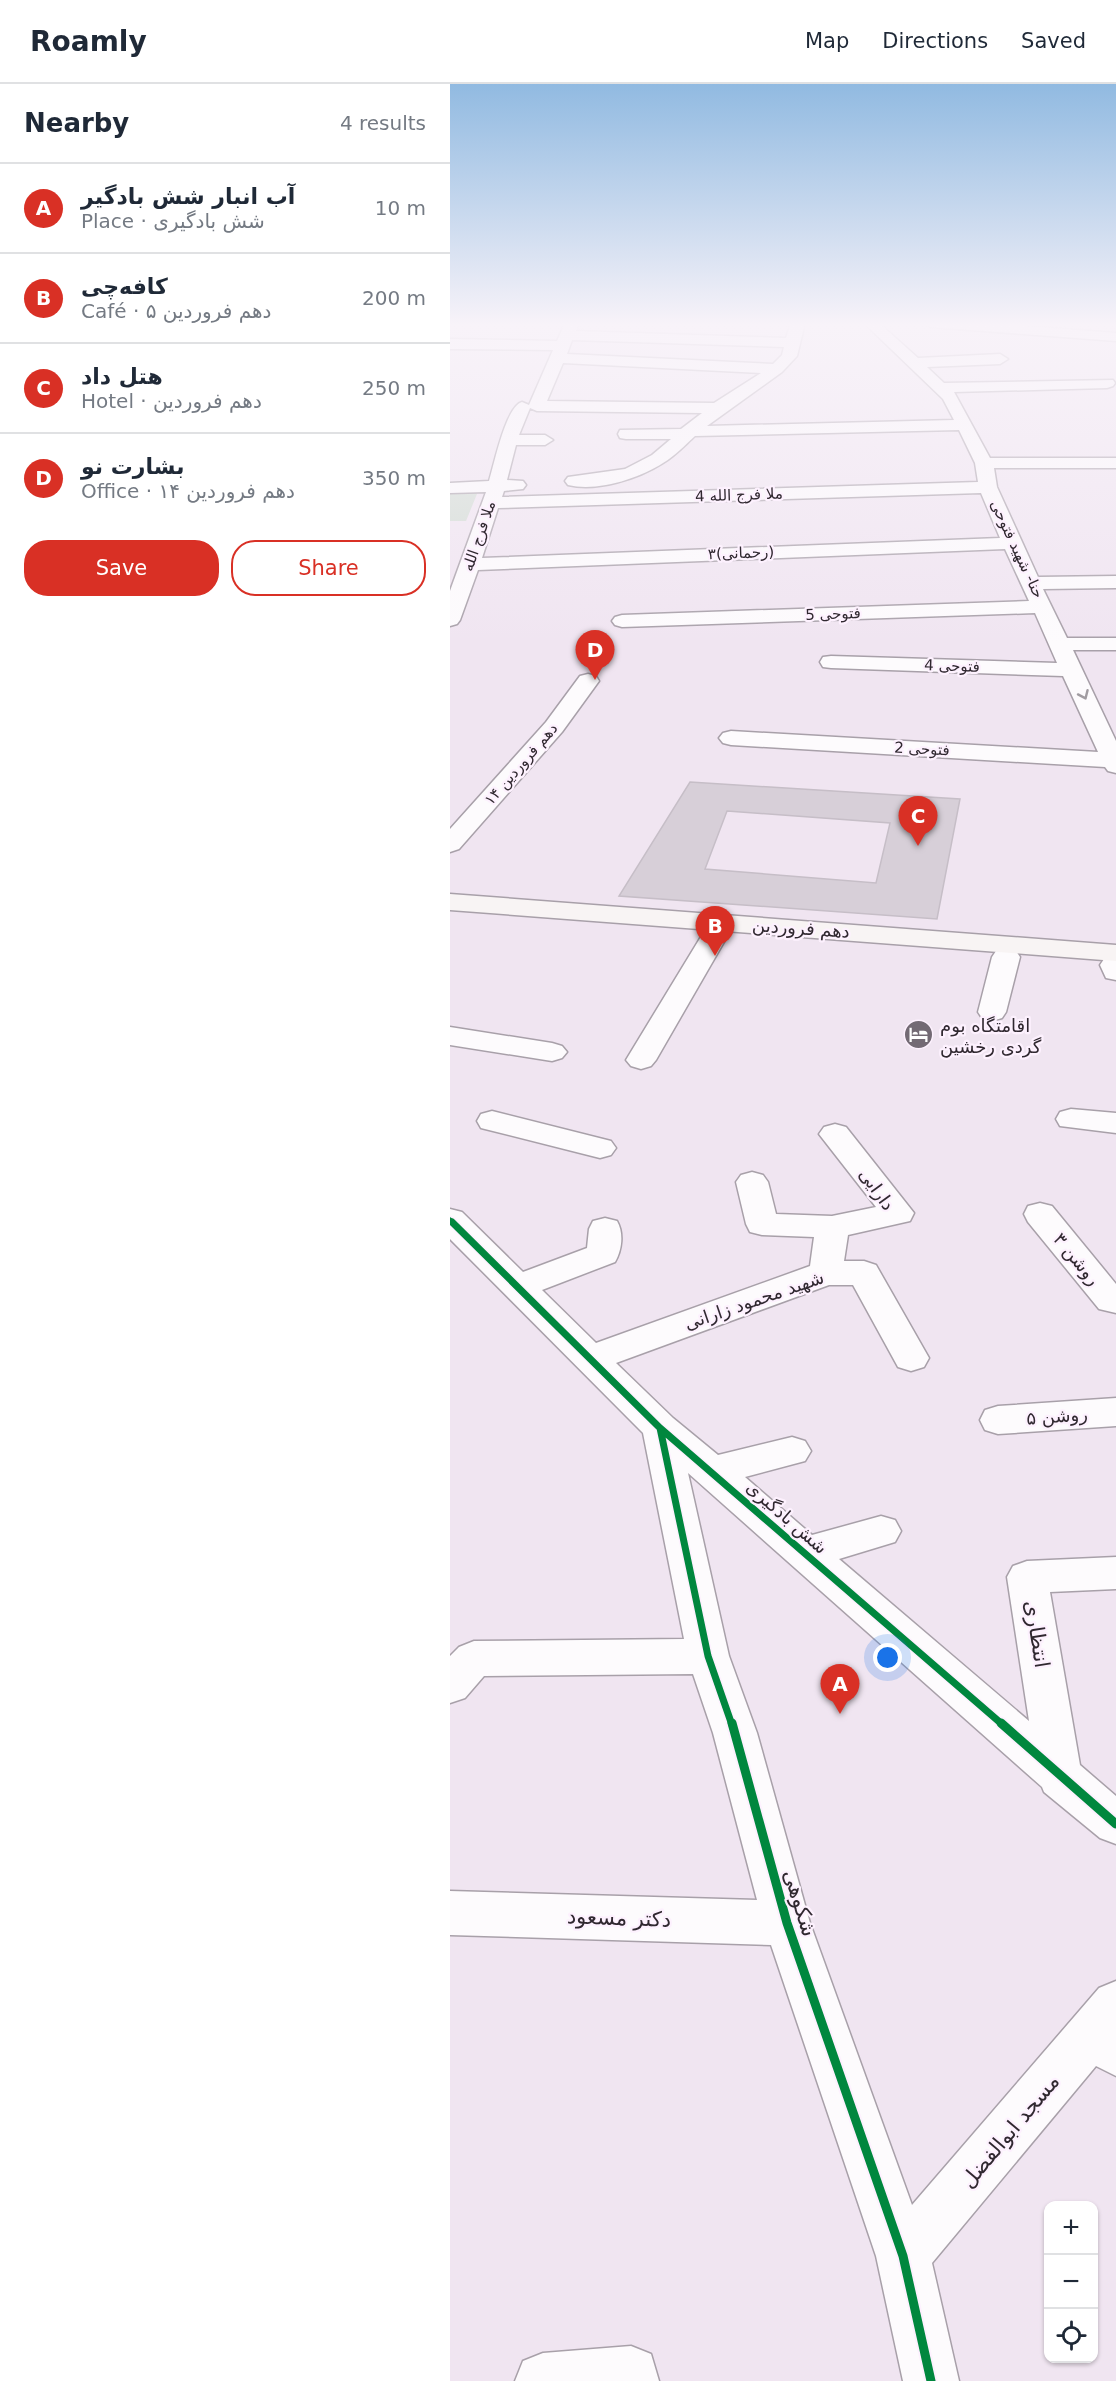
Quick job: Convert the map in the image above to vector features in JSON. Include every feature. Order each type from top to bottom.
[{"type":"main road","name":"دهم فروردین","points":[[450,902],[1115,964]]},
{"type":"main road","name":"دهم فروردین","points":[[450,918],[1115,964]]},
{"type":"street","name":"ملا فرج الله","points":[[450,620],[493,495],[509,440],[515,430]]},
{"type":"street","points":[[555,482],[602,479],[630,472],[658,459],[690,430]]},
{"type":"street","points":[[626,434],[732,430]]},
{"type":"street","points":[[735,430],[737,452]]},
{"type":"street","points":[[834,430],[837,448]]},
{"type":"street","name":"حنا- شهید فتوحی","points":[[967,430],[984,463],[988,487],[1012,543],[1073,670],[1108,732],[1114,763]]},
{"type":"street","points":[[509,440],[545,440]]},
{"type":"street","points":[[984,463],[1116,463]]},
{"type":"street","points":[[450,488],[493,495],[532,484]]},
{"type":"street","name":"4 ملا فرج الله","points":[[493,495],[988,487]]},
{"type":"street","name":"۳(رحمانی)","points":[[469,564],[1012,543]]},
{"type":"street","points":[[1032,583],[1116,582]]},
{"type":"street","name":"فتوحی 5","points":[[622,621],[1044,607]]},
{"type":"street","points":[[1060,644],[1116,644]]},
{"type":"street","name":"فتوحی 4","points":[[831,662],[1073,670]]},
{"type":"street","name":"دهم فروردین ۱۴","points":[[450,844],[554,727],[588,681]]},
{"type":"street","name":"فتوحی 2","points":[[731,738],[1114,763]]},
{"type":"street","points":[[641,1060],[716,935]]},
{"type":"street","points":[[992,1012],[1006,957]]},
{"type":"street","points":[[450,1036],[552,1052]]},
{"type":"street","points":[[1071,1119],[1116,1123]]},
{"type":"street","points":[[492,1121],[600,1148]]},
{"type":"street","name":"دارایی","points":[[831,1227],[898,1213],[835,1134]]},
{"type":"street","points":[[752,1182],[762,1224],[831,1227],[826,1273]]},
{"type":"street","name":"روشن ۳","points":[[1040,1214],[1111,1301],[1116,1301]]},
{"type":"street","name":"شش بادگیری","points":[[450,1220],[660,1428],[805,1552],[1060,1778],[1116,1824]]},
{"type":"street","points":[[517,1287],[603,1254],[605,1229]]},
{"type":"street","name":"شهید محمود زارانی","points":[[589,1359],[826,1273],[864,1274],[911,1358]]},
{"type":"street","name":"روشن ۵","points":[[998,1420],[1116,1412]]},
{"type":"street","name":"شکوهی","points":[[660,1428],[708,1656],[735,1733],[787,1923],[903,2256],[931,2381]]},
{"type":"street","points":[[712,1471],[792,1451]]},
{"type":"street","points":[[805,1552],[882,1531]]},
{"type":"street","name":"انتظاری","points":[[1060,1778],[1028,1577],[1116,1574]]},
{"type":"street","points":[[450,1685],[474,1659],[708,1656]]},
{"type":"street","name":"دکتر مسعود","points":[[450,1913],[787,1923]]},
{"type":"street","name":"مسجد ابوالفضل","points":[[903,2256],[1109,2028]]},
{"type":"street","points":[[543,2381],[631,2374],[631,2381]]},
{"type":"shaded area","points":[[479,489],[466,521],[450,521],[450,490]]},
{"type":"building","points":[[690,782],[960,799],[937,919],[619,896]],"holes":[[[727,811],[890,823],[876,883],[705,869]]]},
{"type":"cycle path","points":[[450,1220],[660,1428],[1116,1824]]},
{"type":"cycle path","points":[[660,1428],[708,1656],[735,1733],[787,1923],[903,2256],[931,2381]]},
{"type":"place","name":"بشارت نو","points":[[595,680]]},
{"type":"place","name":"هتل داد","points":[[918,846]]},
{"type":"place","name":"کافه‌چی","points":[[715,956]]},
{"type":"place","name":"اقامتگاه بوم گردی رخشین","points":[[919,1035]]},
{"type":"place","name":"آب انبار شش بادگیر","points":[[840,1714]]}]
